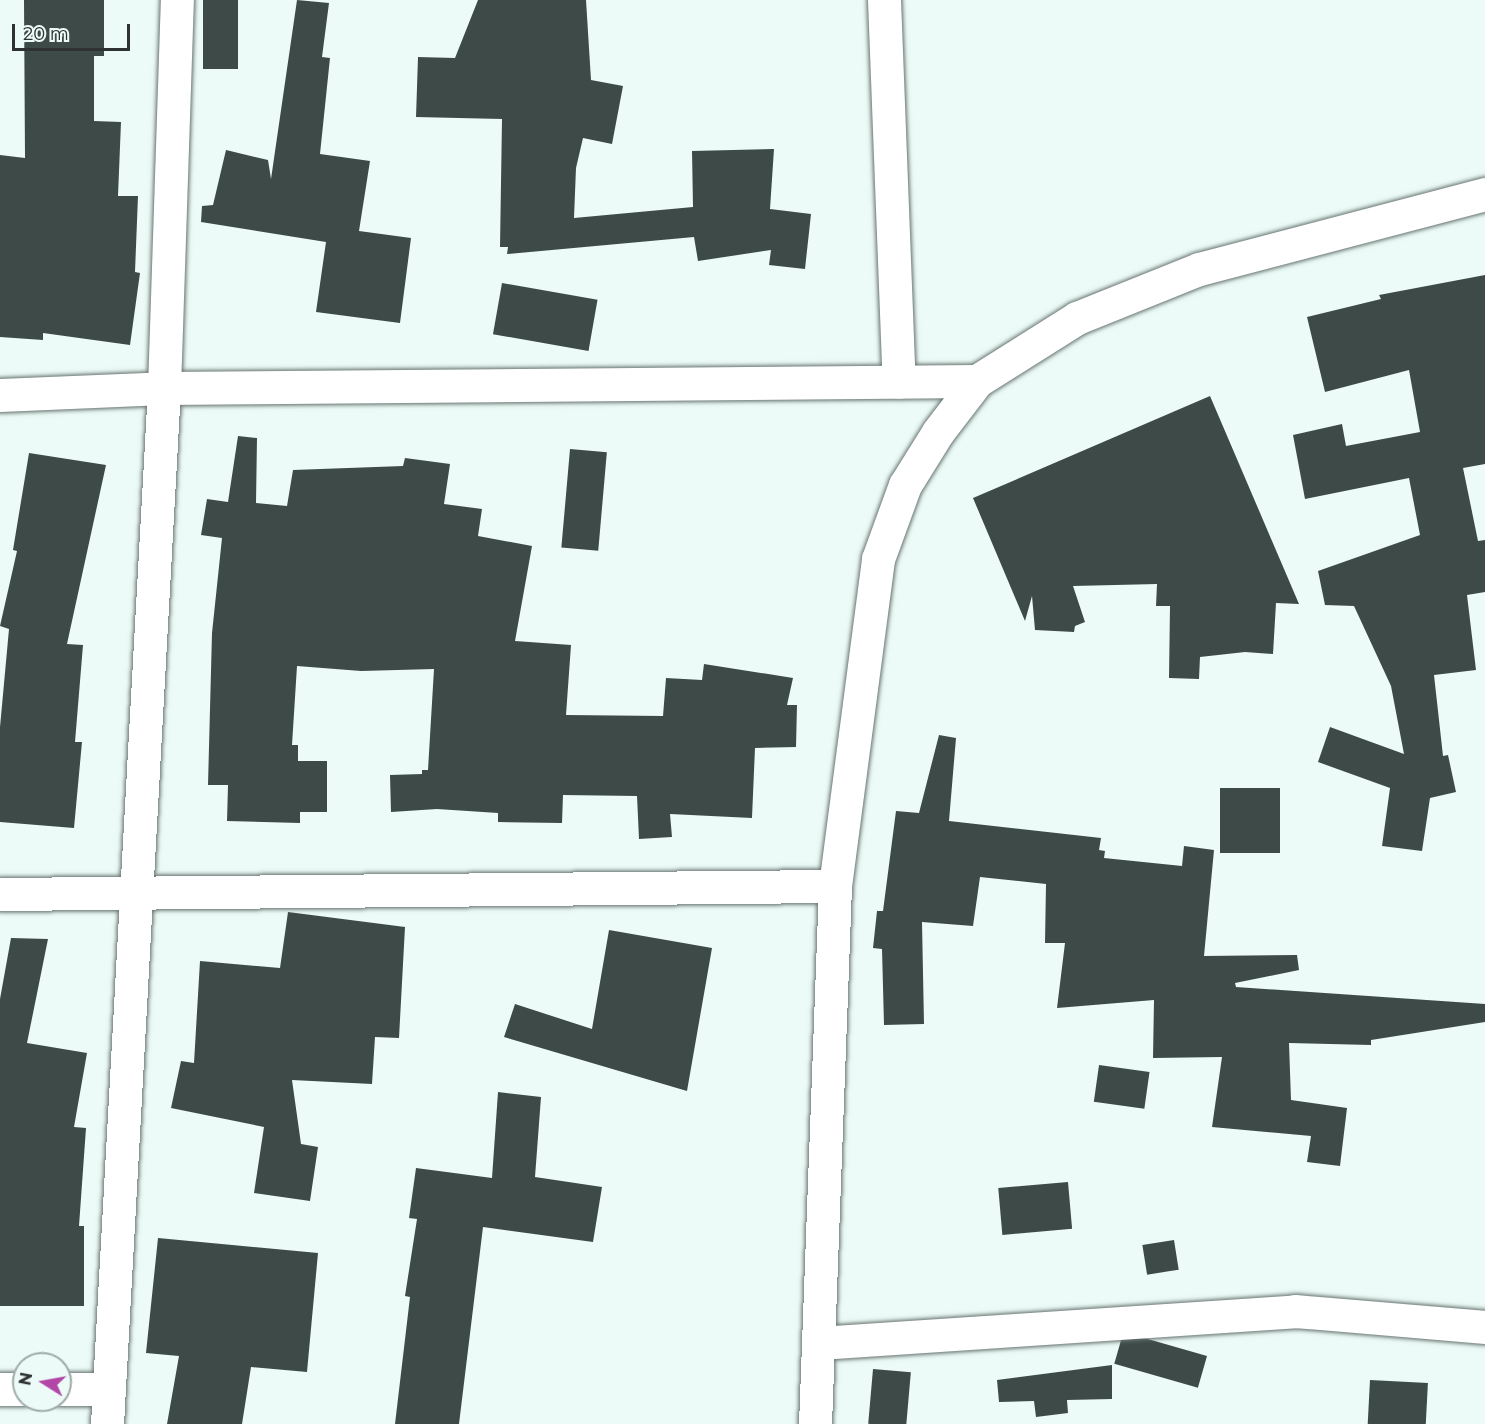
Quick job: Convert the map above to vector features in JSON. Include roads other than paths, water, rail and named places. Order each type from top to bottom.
[{"type":"street","points":[[107,1424],[164,388],[177,0]]},
{"type":"street","points":[[884,0],[899,382]]},
{"type":"street","points":[[815,1424],[836,886],[878,559],[905,485],[938,432],[977,381],[1077,318],[1199,269],[1485,194]]},
{"type":"street","points":[[0,395],[164,388],[977,381]]},
{"type":"street","points":[[0,894],[836,886]]},
{"type":"street","points":[[819,1343],[1295,1311],[1485,1327]]},
{"type":"street","points":[[72,1389],[109,1389]]}]
